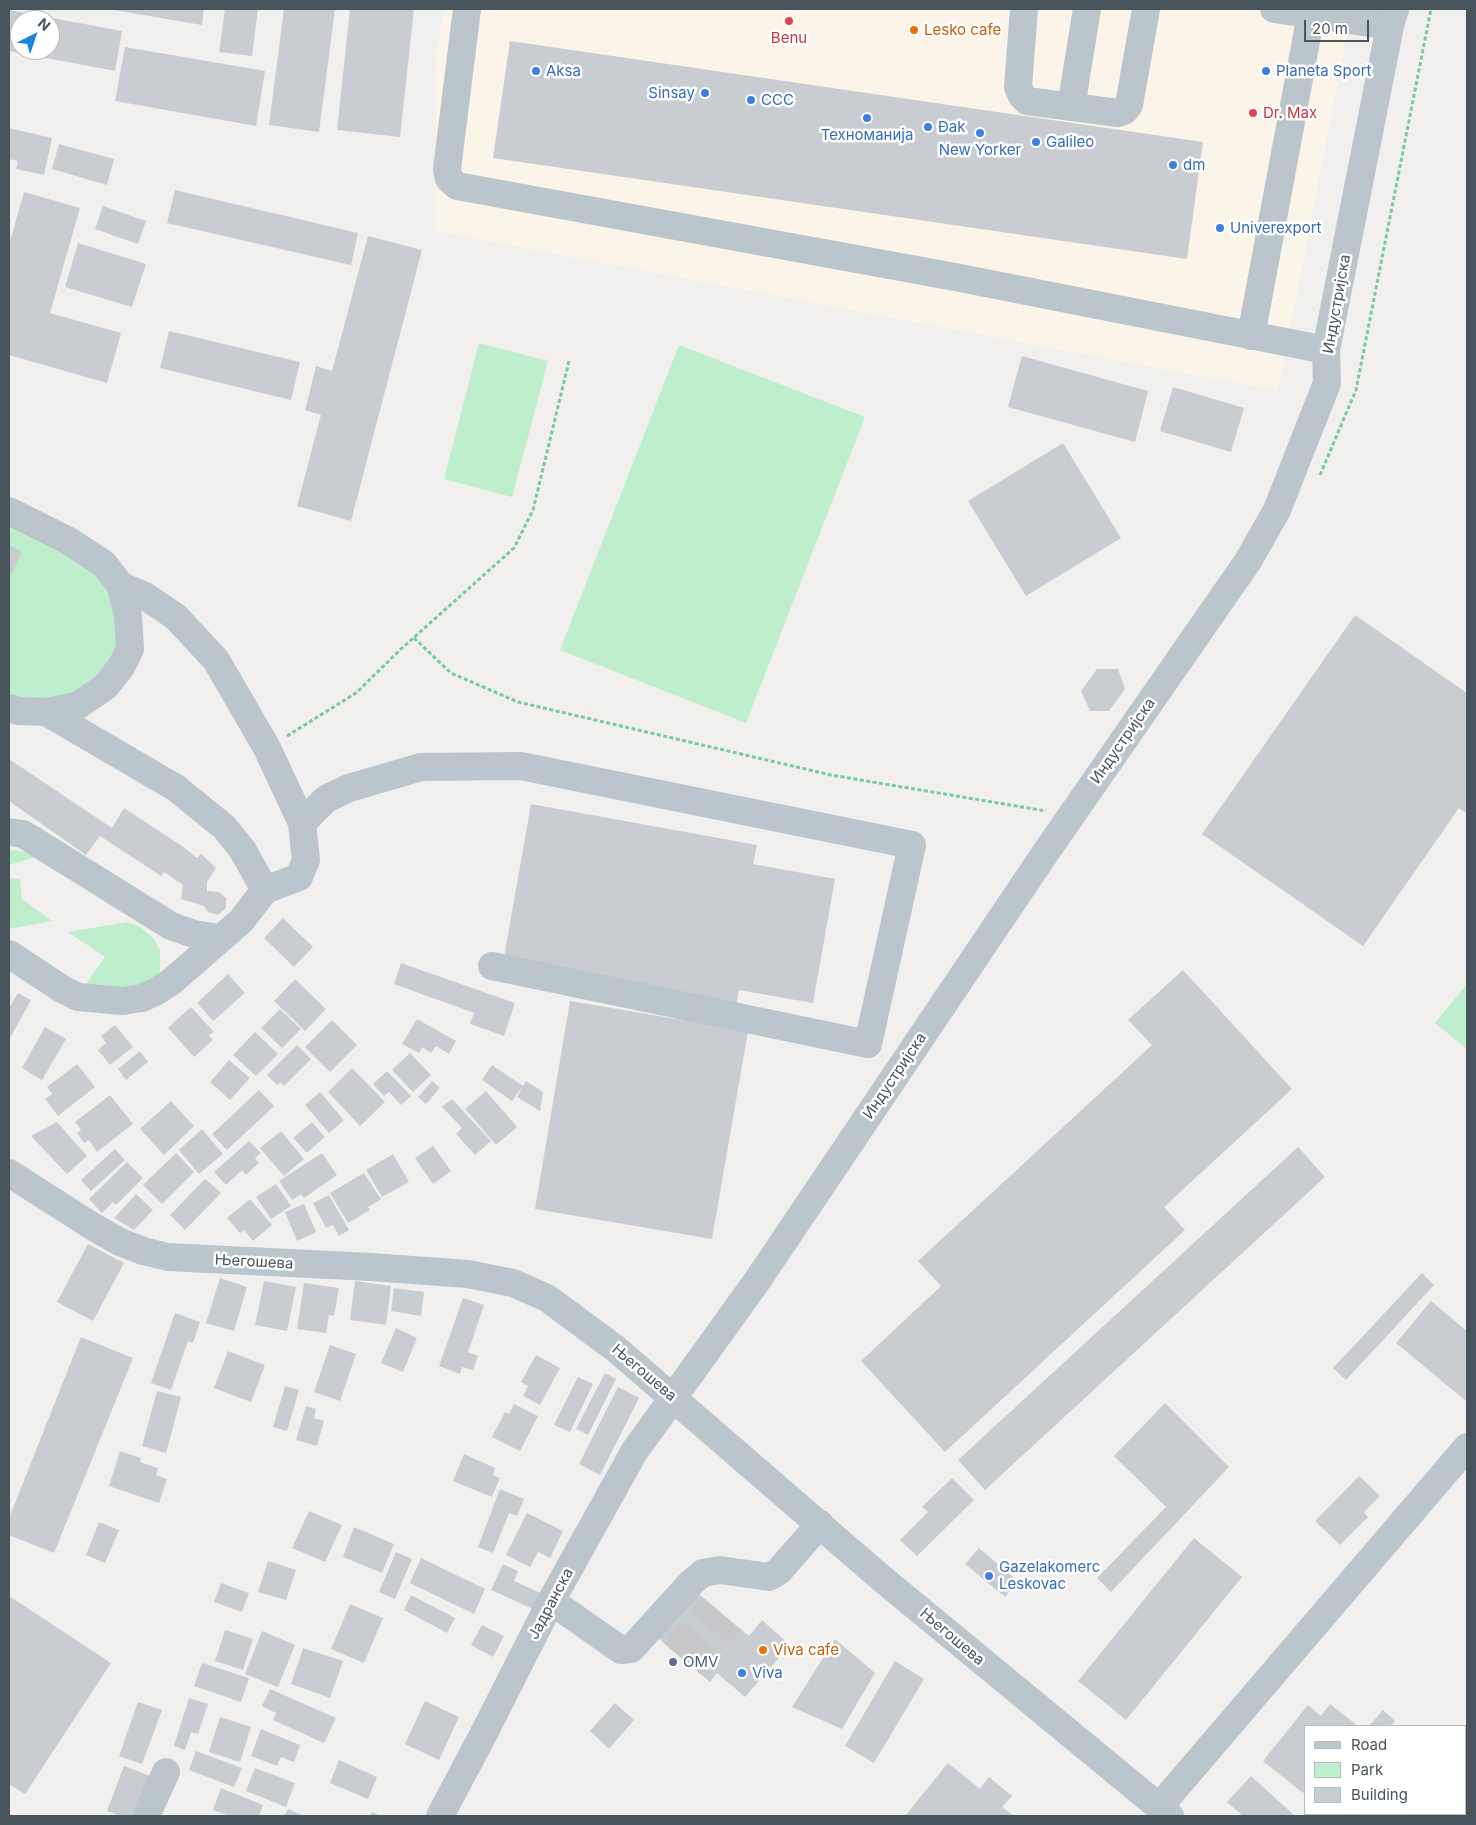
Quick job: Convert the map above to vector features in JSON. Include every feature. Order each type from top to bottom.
[{"type":"street","points":[[467,9],[447,169],[449,179],[457,186],[945,275],[1326,350]]},
{"type":"street","points":[[1024,9],[1018,87],[1022,96],[1027,101],[1118,113],[1124,111],[1129,105],[1146,9]]},
{"type":"street","points":[[1071,107],[1087,9]]},
{"type":"street","points":[[1274,9],[1393,18]]},
{"type":"street","points":[[1251,336],[1312,12]]},
{"type":"street","name":"Индустријска","points":[[672,1397],[757,1281],[1071,816],[1248,561],[1277,510],[1327,383],[1326,350],[1393,18]]},
{"type":"street","points":[[9,511],[69,541],[104,564],[121,586],[128,616],[130,649],[121,667],[105,687],[77,706],[46,712],[19,711],[9,708]]},
{"type":"street","points":[[9,954],[62,989],[78,997],[122,1001],[142,998],[158,991],[171,982],[240,921],[265,890],[299,877],[306,860],[302,823],[267,748],[216,660],[176,617],[145,596],[121,586]]},
{"type":"street","points":[[46,712],[176,788],[224,827],[242,849],[265,890]]},
{"type":"street","points":[[302,823],[326,799],[349,788],[421,767],[520,766],[912,845],[868,1044]]},
{"type":"street","points":[[9,832],[23,834],[170,926],[194,934],[219,938]]},
{"type":"street","points":[[492,966],[868,1044],[908,1057]]},
{"type":"street","name":"Његошева","points":[[9,1173],[120,1242],[143,1251],[168,1257],[458,1273],[513,1283],[546,1298],[616,1349],[888,1584],[1165,1812]]},
{"type":"street","name":"Јадранска","points":[[440,1816],[551,1601],[634,1452],[672,1397]]},
{"type":"street","points":[[1165,1812],[1467,1447]]},
{"type":"street","points":[[551,1601],[621,1650],[631,1649],[692,1582],[703,1573],[720,1570],[769,1577],[779,1572],[820,1524]]},
{"type":"street","points":[[146,1816],[166,1772]]},
{"type":"path","points":[[267,748],[356,693],[514,548],[533,510],[569,360]]},
{"type":"path","points":[[414,638],[451,673],[518,702],[831,775],[1071,816]]},
{"type":"shaded area","points":[[444,9],[1352,9],[1278,391],[435,231],[436,55]]},
{"type":"green space","points":[[479,343],[548,361],[512,497],[444,479]]},
{"type":"green space","points":[[679,345],[865,417],[746,723],[560,650]]},
{"type":"green space","points":[[9,511],[69,541],[128,616],[105,687],[9,708]]},
{"type":"green space","points":[[9,850],[22,851],[36,857],[9,865]]},
{"type":"green space","points":[[9,878],[20,879],[22,899],[52,921],[9,929]]},
{"type":"green space","points":[[127,922],[140,927],[154,939],[160,951],[160,970],[156,979],[138,991],[85,986],[105,957],[68,932]]},
{"type":"green space","points":[[1467,984],[1467,1049],[1435,1023]]},
{"type":"building","points":[[108,9],[204,9],[202,25]]},
{"type":"building","points":[[225,9],[258,9],[252,56],[219,52]]},
{"type":"building","points":[[284,9],[335,9],[319,132],[269,125]]},
{"type":"building","points":[[350,9],[414,9],[400,137],[337,130]]},
{"type":"building","points":[[9,10],[10,10],[9,51]]},
{"type":"building","points":[[60,19],[122,31],[115,71],[57,60],[60,60]]},
{"type":"building","points":[[510,41],[1203,142],[1187,259],[493,158]]},
{"type":"building","points":[[125,47],[265,71],[256,126],[115,101]]},
{"type":"building","points":[[9,128],[52,138],[44,175],[16,169],[18,161],[9,159]]},
{"type":"building","points":[[59,144],[114,159],[107,185],[52,169]]},
{"type":"building","points":[[175,190],[358,233],[351,265],[167,223]]},
{"type":"building","points":[[24,192],[80,208],[50,313],[121,333],[107,383],[9,355],[9,245]]},
{"type":"building","points":[[103,206],[146,221],[138,244],[95,229]]},
{"type":"building","points":[[368,236],[422,250],[351,521],[297,506],[321,415],[305,410],[316,366],[332,371]]},
{"type":"building","points":[[78,243],[146,264],[132,307],[65,287]]},
{"type":"building","points":[[169,331],[300,362],[291,400],[160,368]]},
{"type":"building","points":[[1022,356],[1148,391],[1135,442],[1008,407]]},
{"type":"building","points":[[1173,387],[1244,408],[1231,452],[1160,431]]},
{"type":"building","points":[[1063,443],[1121,538],[1026,596],[968,501]]},
{"type":"building","points":[[9,545],[22,552],[11,575],[9,574]]},
{"type":"building","points":[[1355,615],[1467,693],[1467,814],[1459,808],[1363,946],[1202,834]]},
{"type":"building","points":[[1097,669],[1118,669],[1125,689],[1109,711],[1090,711],[1081,691]]},
{"type":"building","points":[[9,759],[112,828],[124,808],[197,858],[201,854],[216,868],[207,882],[207,891],[219,892],[226,898],[226,908],[218,915],[208,912],[204,906],[181,899],[183,885],[164,872],[161,876],[100,836],[86,855],[9,801]]},
{"type":"building","points":[[531,804],[757,845],[753,864],[835,879],[813,1003],[739,990],[736,1005],[503,963]]},
{"type":"building","points":[[283,918],[313,947],[294,967],[264,938]]},
{"type":"building","points":[[401,963],[515,1003],[504,1036],[470,1024],[474,1013],[394,984]]},
{"type":"building","points":[[1183,970],[1292,1089],[1164,1207],[1185,1230],[945,1452],[861,1361],[941,1286],[918,1261],[1152,1045],[1128,1020]]},
{"type":"building","points":[[228,974],[245,993],[213,1021],[197,1003]]},
{"type":"building","points":[[295,979],[326,1009],[305,1031],[274,1001]]},
{"type":"building","points":[[18,993],[31,1000],[9,1040],[9,1008]]},
{"type":"building","points":[[570,1001],[748,1031],[712,1239],[535,1209]]},
{"type":"building","points":[[191,1007],[214,1032],[209,1035],[213,1040],[194,1057],[168,1028]]},
{"type":"building","points":[[280,1009],[301,1029],[282,1048],[261,1028]]},
{"type":"building","points":[[417,1019],[456,1041],[449,1054],[436,1046],[431,1053],[422,1047],[419,1053],[402,1044]]},
{"type":"building","points":[[332,1020],[357,1045],[330,1072],[305,1047]]},
{"type":"building","points":[[115,1025],[133,1047],[110,1065],[98,1050],[106,1043],[101,1036]]},
{"type":"building","points":[[45,1027],[66,1039],[42,1080],[22,1068]]},
{"type":"building","points":[[255,1032],[278,1054],[256,1076],[233,1055]]},
{"type":"building","points":[[297,1045],[311,1059],[284,1086],[280,1082],[277,1085],[267,1075]]},
{"type":"building","points":[[140,1051],[148,1062],[126,1080],[118,1069]]},
{"type":"building","points":[[410,1053],[431,1075],[413,1092],[392,1070]]},
{"type":"building","points":[[229,1060],[250,1078],[230,1100],[210,1082]]},
{"type":"building","points":[[77,1064],[95,1087],[58,1116],[45,1099],[52,1094],[47,1087]]},
{"type":"building","points":[[492,1065],[523,1086],[512,1101],[482,1080]]},
{"type":"building","points":[[352,1068],[385,1102],[360,1126],[328,1092]]},
{"type":"building","points":[[387,1071],[411,1096],[401,1105],[389,1092],[384,1096],[373,1084]]},
{"type":"building","points":[[432,1081],[440,1088],[426,1104],[418,1097]]},
{"type":"building","points":[[526,1081],[543,1092],[540,1111],[517,1097]]},
{"type":"building","points":[[259,1090],[274,1106],[227,1150],[212,1134]]},
{"type":"building","points":[[486,1091],[517,1127],[496,1145],[465,1109]]},
{"type":"building","points":[[320,1092],[344,1120],[329,1133],[305,1105]]},
{"type":"building","points":[[110,1095],[133,1124],[97,1152],[89,1140],[84,1143],[77,1133],[81,1130],[75,1122]]},
{"type":"building","points":[[452,1099],[491,1141],[475,1155],[456,1134],[462,1128],[442,1107]]},
{"type":"building","points":[[171,1101],[194,1126],[164,1155],[140,1129]]},
{"type":"building","points":[[57,1122],[87,1156],[67,1174],[31,1136]]},
{"type":"building","points":[[312,1122],[325,1137],[307,1153],[293,1138]]},
{"type":"building","points":[[202,1129],[223,1154],[199,1174],[179,1150]]},
{"type":"building","points":[[281,1131],[304,1159],[284,1176],[260,1148]]},
{"type":"building","points":[[249,1141],[261,1153],[255,1158],[259,1163],[246,1175],[242,1170],[226,1185],[214,1172]]},
{"type":"building","points":[[433,1146],[451,1171],[433,1184],[415,1158]]},
{"type":"building","points":[[1298,1147],[1325,1177],[985,1490],[958,1460]]},
{"type":"building","points":[[115,1149],[125,1160],[91,1191],[81,1180]]},
{"type":"building","points":[[176,1153],[194,1172],[162,1204],[143,1185]]},
{"type":"building","points":[[322,1153],[337,1175],[304,1198],[301,1194],[292,1200],[279,1181]]},
{"type":"building","points":[[393,1154],[409,1182],[382,1197],[366,1170]]},
{"type":"building","points":[[127,1162],[143,1178],[116,1205],[113,1202],[102,1213],[89,1199]]},
{"type":"building","points":[[364,1173],[381,1199],[368,1207],[370,1210],[348,1223],[330,1193]]},
{"type":"building","points":[[205,1179],[221,1193],[185,1230],[170,1215]]},
{"type":"building","points":[[276,1184],[291,1206],[271,1219],[256,1197]]},
{"type":"building","points":[[136,1194],[153,1210],[134,1230],[114,1218]]},
{"type":"building","points":[[329,1195],[349,1230],[339,1236],[333,1225],[326,1228],[313,1203]]},
{"type":"building","points":[[250,1199],[272,1225],[253,1241],[244,1230],[240,1233],[227,1218]]},
{"type":"building","points":[[304,1204],[316,1232],[297,1241],[285,1212]]},
{"type":"building","points":[[88,1244],[124,1263],[93,1321],[57,1302]]},
{"type":"building","points":[[1422,1273],[1434,1285],[1346,1380],[1333,1368]]},
{"type":"building","points":[[220,1278],[247,1287],[234,1331],[206,1323]]},
{"type":"building","points":[[264,1281],[296,1287],[287,1331],[255,1325]]},
{"type":"building","points":[[355,1281],[391,1286],[386,1325],[350,1320]]},
{"type":"building","points":[[304,1283],[339,1288],[334,1316],[329,1315],[326,1333],[297,1329]]},
{"type":"building","points":[[394,1288],[424,1292],[421,1316],[391,1311]]},
{"type":"building","points":[[463,1298],[484,1305],[468,1352],[478,1356],[473,1370],[462,1367],[460,1374],[439,1366]]},
{"type":"building","points":[[1431,1301],[1467,1331],[1467,1402],[1396,1343]]},
{"type":"building","points":[[175,1313],[200,1322],[193,1343],[188,1341],[171,1390],[151,1383]]},
{"type":"building","points":[[396,1328],[417,1338],[403,1372],[381,1363]]},
{"type":"building","points":[[81,1337],[133,1358],[54,1553],[9,1535],[9,1518]]},
{"type":"building","points":[[330,1345],[356,1354],[340,1401],[314,1392]]},
{"type":"building","points":[[228,1351],[265,1365],[251,1402],[214,1388]]},
{"type":"building","points":[[536,1355],[560,1368],[540,1405],[523,1396],[528,1386],[521,1382]]},
{"type":"building","points":[[605,1373],[616,1379],[588,1435],[576,1429]]},
{"type":"building","points":[[578,1377],[593,1384],[570,1432],[554,1425]]},
{"type":"building","points":[[285,1386],[299,1390],[287,1431],[273,1427]]},
{"type":"building","points":[[618,1387],[639,1398],[600,1475],[579,1464]]},
{"type":"building","points":[[157,1391],[181,1397],[166,1453],[142,1446]]},
{"type":"building","points":[[1165,1403],[1229,1467],[1111,1592],[1097,1578],[1166,1507],[1114,1456]]},
{"type":"building","points":[[514,1404],[538,1416],[520,1451],[492,1437],[505,1412],[509,1414]]},
{"type":"building","points":[[306,1406],[316,1409],[314,1418],[324,1421],[317,1446],[296,1440]]},
{"type":"building","points":[[120,1451],[141,1458],[140,1462],[158,1468],[156,1475],[167,1479],[159,1503],[109,1486]]},
{"type":"building","points":[[464,1454],[495,1468],[493,1475],[500,1478],[492,1497],[453,1481]]},
{"type":"building","points":[[1359,1476],[1380,1496],[1364,1512],[1368,1517],[1340,1545],[1315,1521]]},
{"type":"building","points":[[952,1478],[974,1500],[917,1556],[900,1540],[928,1512],[922,1507]]},
{"type":"building","points":[[500,1489],[524,1499],[517,1516],[509,1513],[493,1553],[478,1547]]},
{"type":"building","points":[[309,1511],[342,1525],[325,1562],[292,1548]]},
{"type":"building","points":[[527,1513],[563,1531],[550,1558],[538,1552],[530,1567],[506,1555]]},
{"type":"building","points":[[99,1522],[119,1530],[105,1563],[86,1555]]},
{"type":"building","points":[[354,1527],[394,1544],[382,1573],[343,1557]]},
{"type":"building","points":[[1194,1538],[1242,1577],[1126,1720],[1078,1681]]},
{"type":"building","points":[[979,1548],[1018,1581],[1005,1597],[965,1564]]},
{"type":"building","points":[[396,1552],[412,1559],[395,1599],[379,1592]]},
{"type":"building","points":[[421,1558],[485,1589],[474,1614],[410,1583]]},
{"type":"building","points":[[268,1561],[296,1570],[286,1600],[258,1592]]},
{"type":"building","points":[[503,1564],[518,1571],[514,1581],[540,1593],[533,1609],[491,1590]]},
{"type":"building","points":[[221,1583],[249,1593],[242,1612],[214,1602]]},
{"type":"building","points":[[695,1591],[749,1636],[762,1620],[790,1645],[745,1697],[717,1673],[710,1682],[656,1636]]},
{"type":"building","points":[[411,1595],[455,1618],[447,1633],[404,1610]]},
{"type":"building","points":[[9,1596],[111,1663],[25,1794],[9,1784]]},
{"type":"building","points":[[350,1604],[383,1618],[364,1663],[331,1649]]},
{"type":"building","points":[[482,1625],[504,1636],[493,1657],[471,1645]]},
{"type":"building","points":[[225,1630],[253,1639],[243,1670],[215,1661]]},
{"type":"building","points":[[262,1631],[295,1645],[278,1687],[245,1674]]},
{"type":"building","points":[[835,1639],[875,1673],[842,1729],[792,1707]]},
{"type":"building","points":[[303,1648],[343,1661],[330,1698],[291,1684]]},
{"type":"building","points":[[895,1661],[924,1679],[874,1763],[845,1746]]},
{"type":"building","points":[[202,1663],[249,1678],[241,1702],[194,1686]]},
{"type":"building","points":[[270,1689],[336,1718],[324,1743],[273,1720],[276,1713],[262,1706]]},
{"type":"building","points":[[189,1698],[208,1704],[198,1734],[191,1732],[185,1750],[174,1746]]},
{"type":"building","points":[[425,1701],[459,1717],[439,1760],[405,1744]]},
{"type":"building","points":[[138,1702],[162,1710],[142,1764],[119,1756]]},
{"type":"building","points":[[615,1703],[634,1720],[609,1749],[590,1731]]},
{"type":"building","points":[[1330,1704],[1357,1725],[1304,1725],[1303,1793],[1263,1761],[1308,1705],[1321,1716]]},
{"type":"building","points":[[1383,1710],[1395,1721],[1392,1725],[1370,1725]]},
{"type":"building","points":[[220,1717],[251,1727],[240,1762],[209,1752]]},
{"type":"building","points":[[261,1729],[300,1745],[294,1762],[281,1757],[277,1766],[251,1756]]},
{"type":"building","points":[[196,1751],[242,1768],[234,1787],[189,1770]]},
{"type":"building","points":[[339,1760],[377,1777],[368,1799],[330,1783]]},
{"type":"building","points":[[948,1763],[980,1789],[989,1777],[1012,1796],[1002,1807],[1014,1816],[905,1816]]},
{"type":"building","points":[[124,1766],[153,1777],[138,1816],[120,1816],[107,1811]]},
{"type":"building","points":[[255,1768],[295,1783],[286,1807],[246,1791]]},
{"type":"building","points":[[1251,1776],[1295,1816],[1243,1816],[1227,1802]]},
{"type":"building","points":[[221,1788],[263,1805],[259,1816],[230,1816],[213,1810]]},
{"type":"building","points":[[288,1809],[304,1816],[284,1816]]},
{"type":"building","points":[[372,1812],[381,1816],[370,1816]]},
{"type":"building","points":[[1338,1815],[1363,1815],[1362,1816]]},
{"type":"tunnel","points":[[674,1652],[713,1606]]},
{"type":"tunnel","points":[[691,1666],[730,1621]]},
{"type":"place","name":"Benu","points":[[789,21]]},
{"type":"place","name":"Lesko cafe","points":[[914,30]]},
{"type":"place","name":"Aksa","points":[[536,71]]},
{"type":"place","name":"Planeta Sport","points":[[1266,71]]},
{"type":"place","name":"Sinsay","points":[[705,93]]},
{"type":"place","name":"CCC","points":[[751,100]]},
{"type":"place","name":"Dr. Max","points":[[1253,113]]},
{"type":"place","name":"Техноманија","points":[[867,118]]},
{"type":"place","name":"Đak","points":[[928,127]]},
{"type":"place","name":"New Yorker","points":[[980,133]]},
{"type":"place","name":"Galileo","points":[[1036,142]]},
{"type":"place","name":"dm","points":[[1173,165]]},
{"type":"place","name":"Univerexport","points":[[1220,228]]},
{"type":"place","name":"Gazelakomerc Leskovac","points":[[989,1576]]},
{"type":"place","name":"Viva cafe","points":[[763,1650]]},
{"type":"place","name":"OMV","points":[[673,1662]]},
{"type":"place","name":"Viva","points":[[742,1673]]}]
